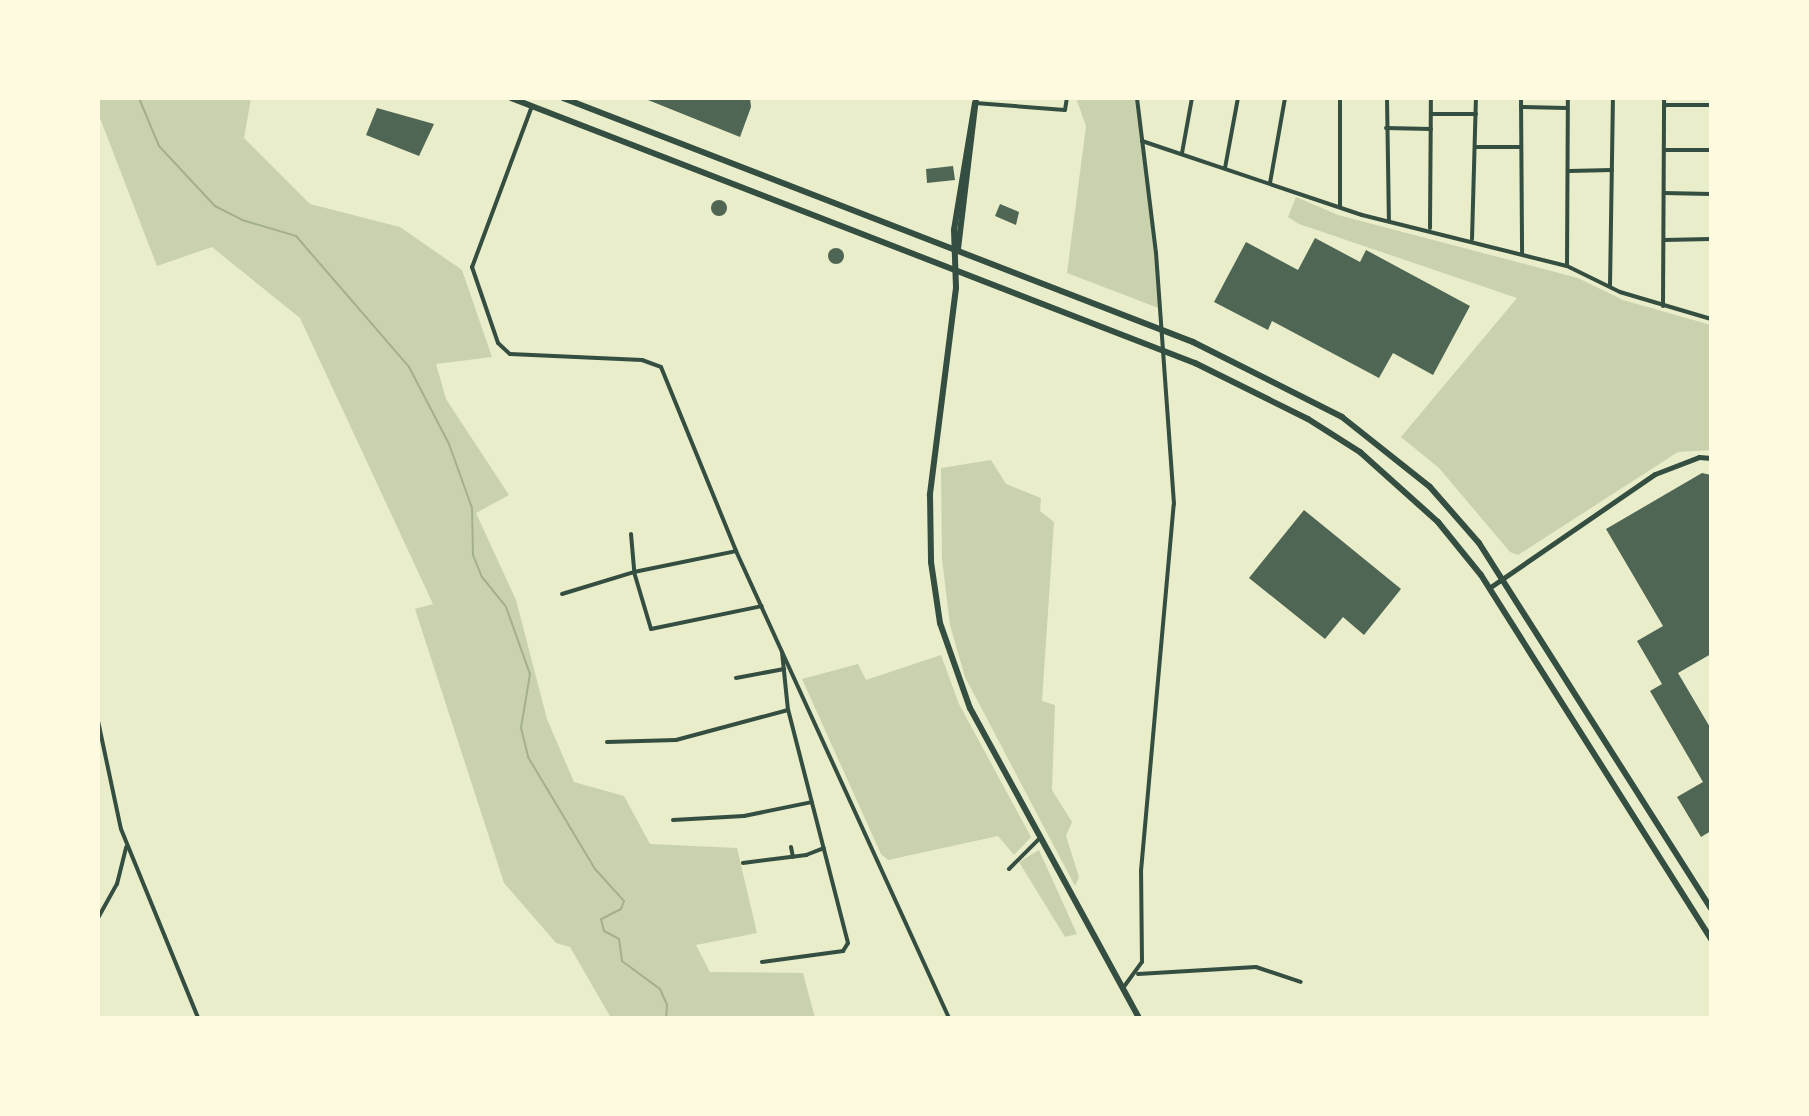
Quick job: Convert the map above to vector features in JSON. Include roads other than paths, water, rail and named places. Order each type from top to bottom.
[{"type":"main road","points":[[511,98],[534,102],[1162,350],[1285,406],[1360,452],[1438,522],[1489,588],[1711,939]]},
{"type":"main road","points":[[563,98],[1162,329],[1281,382],[1342,417],[1430,487],[1504,578],[1711,908]]},
{"type":"main road","points":[[976,100],[954,230],[956,269],[930,495],[931,562],[940,623],[970,708],[1139,1018]]},
{"type":"street","points":[[976,100],[1065,110],[1067,98]]},
{"type":"street","points":[[1123,988],[1137,974],[1174,504],[1162,329],[1137,98]]},
{"type":"street","points":[[1182,153],[1192,98]]},
{"type":"street","points":[[1225,168],[1238,98]]},
{"type":"street","points":[[1270,183],[1285,98]]},
{"type":"street","points":[[1315,98],[1387,98],[1390,221]]},
{"type":"street","points":[[1340,98],[1340,207]]},
{"type":"street","points":[[1430,228],[1431,98]]},
{"type":"street","points":[[1472,239],[1476,98]]},
{"type":"street","points":[[1521,98],[1522,254]]},
{"type":"street","points":[[1567,266],[1568,98]]},
{"type":"street","points":[[1610,286],[1613,98]]},
{"type":"street","points":[[1663,306],[1664,98]]},
{"type":"street","points":[[534,102],[472,267],[498,343],[510,354],[656,362],[736,551],[949,1018]]},
{"type":"street","points":[[1664,105],[1711,105]]},
{"type":"street","points":[[1521,107],[1567,108]]},
{"type":"street","points":[[1431,114],[1476,114]]},
{"type":"street","points":[[1386,128],[1431,129]]},
{"type":"street","points":[[1142,141],[1340,207],[1567,266],[1663,306],[1711,319]]},
{"type":"street","points":[[1476,147],[1520,147]]},
{"type":"street","points":[[1664,150],[1711,150]]},
{"type":"street","points":[[1569,171],[1612,170]]},
{"type":"street","points":[[1664,193],[1711,194]]},
{"type":"street","points":[[1664,240],[1711,239]]},
{"type":"street","points":[[1489,588],[1655,474],[1699,457],[1711,458]]},
{"type":"street","points":[[631,534],[634,572],[646,620],[658,632],[762,606]]},
{"type":"street","points":[[562,594],[634,572],[736,551]]},
{"type":"street","points":[[762,962],[843,951],[848,943],[788,710],[782,649]]},
{"type":"street","points":[[736,678],[784,669]]},
{"type":"street","points":[[607,742],[676,740],[788,710]]},
{"type":"street","points":[[98,721],[127,845],[198,1018]]},
{"type":"street","points":[[673,820],[744,816],[812,802]]},
{"type":"street","points":[[1009,869],[1040,838]]},
{"type":"street","points":[[98,918],[117,884],[127,845]]},
{"type":"street","points":[[791,847],[793,857]]},
{"type":"street","points":[[743,863],[793,857],[824,848]]},
{"type":"street","points":[[1137,974],[1256,967],[1301,982]]},
{"type":"waterway","points":[[139,98],[159,146],[215,206],[242,220],[296,236],[409,367],[449,444],[472,508],[473,555],[482,577],[506,607],[530,674],[521,728],[528,757],[595,869],[624,901],[621,909],[601,919],[604,931],[619,939],[622,961],[660,989],[667,1005],[666,1018]]}]
